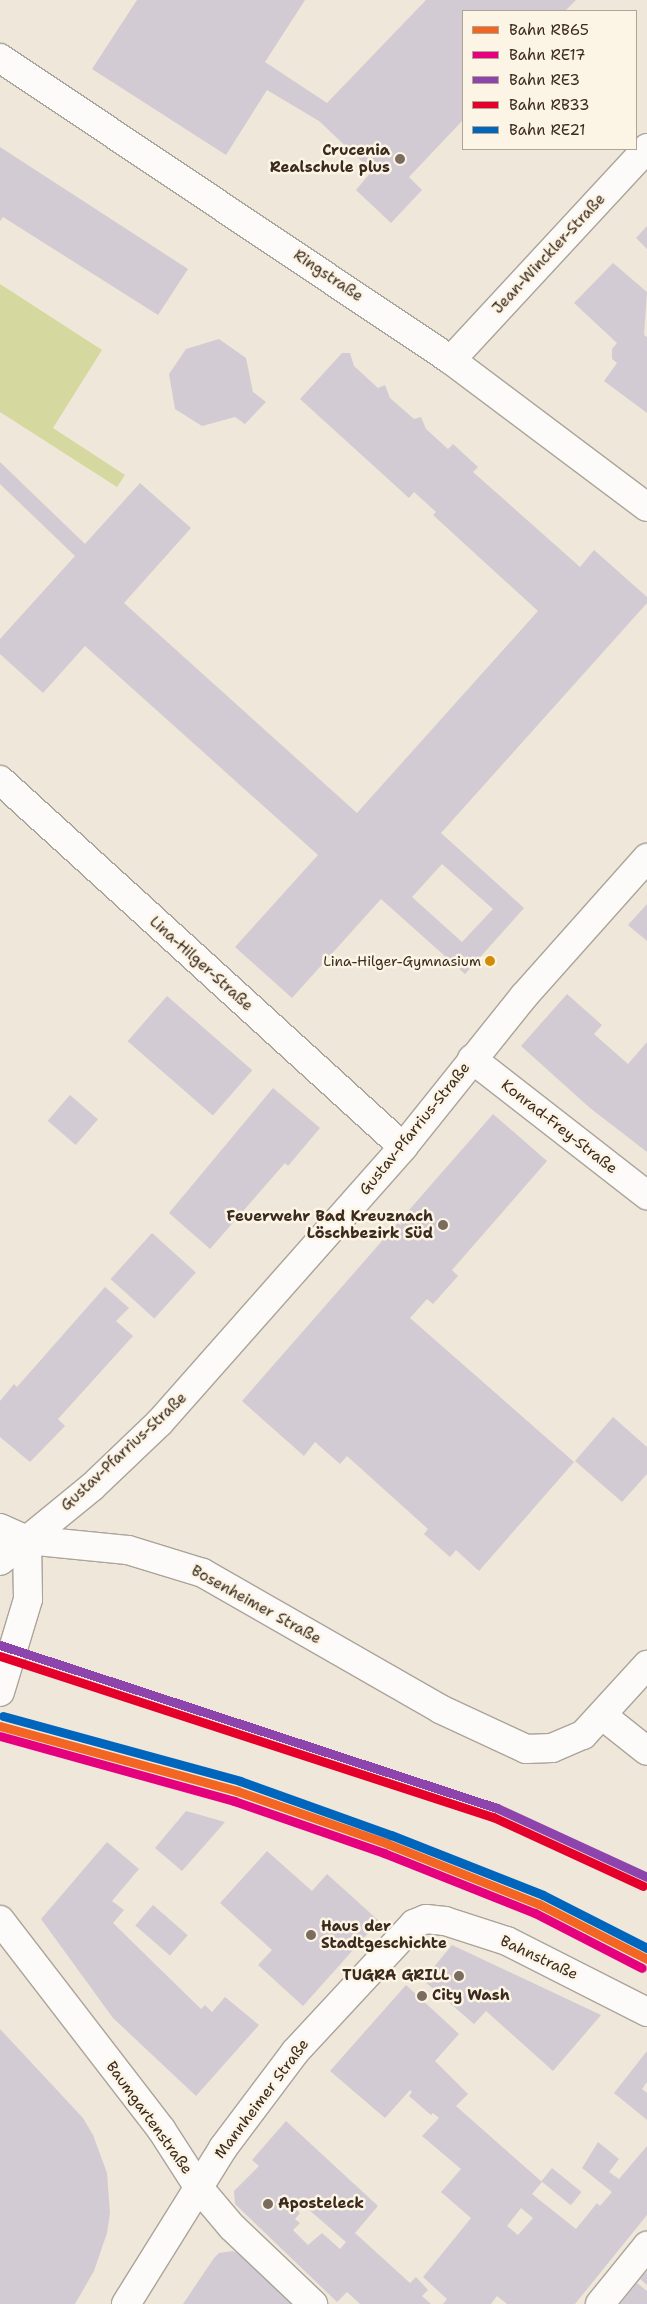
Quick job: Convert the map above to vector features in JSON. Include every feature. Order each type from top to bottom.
[{"type":"street","name":"Ringstraße","points":[[0,58],[451,360],[647,507]]},
{"type":"street","name":"Jean-Winckler-Straße","points":[[451,360],[647,148]]},
{"type":"street","name":"Lina-Hilger-Straße","points":[[0,780],[81,856],[403,1147]]},
{"type":"street","name":"Gustav-Pfarrius-Straße","points":[[0,1561],[92,1486],[160,1422],[403,1147],[472,1059],[647,858]]},
{"type":"street","name":"Konrad-Frey-Straße","points":[[472,1059],[647,1196]]},
{"type":"street","name":"Bosenheimer Straße","points":[[0,1528],[27,1540],[128,1550],[203,1573],[440,1709],[526,1749],[552,1748],[583,1735],[603,1716]]},
{"type":"street","points":[[0,1692],[28,1599],[27,1540]]},
{"type":"street","points":[[647,1665],[603,1716],[647,1751]]},
{"type":"street","name":"Bahnstraße","points":[[426,1919],[444,1921],[508,1941],[647,2012]]},
{"type":"street","name":"Mannheimer Straße","points":[[126,2304],[223,2148],[295,2052],[414,1924],[426,1919]]},
{"type":"street","name":"Baumgartenstraße","points":[[0,1920],[161,2129],[199,2188],[232,2227],[313,2304]]},
{"type":"street","points":[[600,2304],[647,2246]]},
{"type":"green space","points":[[0,284],[102,350],[53,428],[125,475],[117,487],[0,412]]},
{"type":"building","points":[[137,0],[305,0],[265,62],[327,103],[426,0],[576,0],[566,10],[462,10],[462,121],[409,177],[422,190],[391,223],[356,190],[372,171],[319,121],[267,90],[226,155],[92,69]]},
{"type":"building","points":[[0,147],[188,269],[158,315],[3,217],[0,221]]},
{"type":"building","points":[[647,226],[647,249],[636,238]]},
{"type":"building","points":[[613,263],[647,292],[644,335],[647,337],[647,413],[604,381],[617,363],[612,359],[612,349],[617,343],[574,303]]},
{"type":"building","points":[[219,339],[246,358],[253,392],[266,402],[245,424],[235,417],[202,426],[175,409],[169,374],[186,349]]},
{"type":"building","points":[[342,353],[350,353],[354,366],[378,388],[385,385],[390,398],[414,419],[421,417],[426,429],[448,449],[453,444],[478,467],[473,472],[580,567],[594,550],[647,597],[647,603],[441,833],[524,908],[465,974],[381,899],[292,998],[235,947],[318,855],[85,646],[43,693],[0,654],[0,639],[75,556],[0,484],[0,462],[85,544],[140,483],[191,528],[124,603],[357,813],[538,611],[433,515],[436,512],[414,492],[409,498],[300,399]],"holes":[[[442,864],[493,909],[462,942],[412,897]]]},
{"type":"building","points":[[647,904],[647,941],[628,925]]},
{"type":"building","points":[[567,994],[602,1025],[594,1034],[628,1064],[647,1042],[647,1152],[590,1108],[521,1046]]},
{"type":"building","points":[[167,996],[252,1070],[213,1115],[128,1041]]},
{"type":"building","points":[[273,1088],[320,1128],[288,1166],[285,1163],[210,1249],[169,1213]]},
{"type":"building","points":[[70,1095],[98,1119],[76,1145],[48,1121]]},
{"type":"building","points":[[493,1114],[547,1161],[452,1270],[458,1276],[433,1304],[427,1299],[410,1318],[574,1462],[479,1571],[456,1550],[450,1557],[424,1534],[428,1529],[347,1456],[340,1464],[315,1442],[304,1456],[242,1401]]},
{"type":"building","points":[[152,1233],[196,1272],[154,1319],[111,1279]]},
{"type":"building","points":[[105,1287],[129,1308],[116,1321],[133,1336],[58,1419],[65,1426],[30,1462],[0,1437],[0,1401],[14,1384],[17,1387]]},
{"type":"building","points":[[613,1417],[647,1447],[647,1474],[622,1502],[575,1461]]},
{"type":"building","points":[[186,1811],[225,1822],[182,1871],[155,1848]]},
{"type":"building","points":[[107,1842],[139,1869],[112,1901],[124,1910],[113,1923],[201,2009],[205,2005],[212,2012],[225,1997],[259,2025],[196,2096],[113,2018],[41,1919]]},
{"type":"building","name":"Haus der Stadtgeschichte","points":[[267,1851],[312,1891],[327,1874],[379,1921],[303,2006],[258,1965],[272,1950],[220,1903]]},
{"type":"building","points":[[153,1905],[188,1935],[170,1956],[135,1925]]},
{"type":"building","points":[[452,1945],[601,2015],[553,2071],[486,2011],[474,2024],[423,1980]]},
{"type":"building","points":[[406,1985],[459,2034],[435,2061],[468,2094],[456,2106],[542,2182],[532,2194],[576,2229],[597,2203],[600,2206],[612,2192],[582,2168],[598,2142],[619,2159],[609,2172],[619,2179],[647,2146],[647,2215],[575,2304],[507,2304],[497,2296],[491,2304],[443,2304],[447,2299],[423,2277],[471,2218],[441,2192],[461,2169],[422,2136],[439,2118],[433,2113],[431,2115],[409,2096],[412,2092],[410,2090],[385,2118],[330,2071]],"holes":[[[521,2208],[533,2218],[518,2235],[507,2226]]]},
{"type":"building","points":[[0,2029],[83,2118],[93,2135],[107,2173],[110,2213],[107,2233],[94,2271],[75,2304],[0,2304]]},
{"type":"building","points":[[647,2051],[647,2082],[642,2089],[647,2093],[647,2120],[614,2093]]},
{"type":"building","points":[[286,2121],[378,2206],[355,2233],[410,2283],[416,2277],[428,2290],[422,2296],[431,2304],[360,2304],[347,2292],[337,2302],[235,2204],[234,2191],[259,2166],[252,2160]],"holes":[[[300,2202],[346,2242],[340,2249],[322,2233],[308,2245],[293,2230],[300,2223],[295,2219],[300,2213],[295,2208]]]},
{"type":"building","points":[[552,2168],[582,2192],[571,2205],[541,2181]]},
{"type":"building","points":[[233,2251],[239,2254],[293,2304],[183,2304],[214,2258],[219,2253]]},
{"type":"building","points":[[647,2271],[647,2285],[640,2279]]},
{"type":"building","points":[[637,2283],[647,2291],[647,2304],[620,2304]]},
{"type":"rail line","name":"RE3","points":[[0,1645],[497,1808],[647,1877]]},
{"type":"rail line","name":"RB33","points":[[0,1656],[493,1817],[643,1886]]},
{"type":"rail line","name":"RE21","points":[[3,1716],[240,1781],[391,1835],[543,1895],[647,1948]]},
{"type":"rail line","name":"RB65","points":[[0,1726],[237,1791],[388,1844],[539,1904],[647,1959]]},
{"type":"rail line","name":"RE17","points":[[0,1736],[234,1801],[384,1853],[535,1913],[642,1968]]},
{"type":"place","name":"Crucenia Realschule plus","points":[[400,159]]},
{"type":"place","name":"Lina-Hilger-Gymnasium","points":[[490,961]]},
{"type":"place","name":"Feuerwehr Bad Kreuznach Löschbezirk Süd","points":[[443,1225]]},
{"type":"place","name":"Haus der Stadtgeschichte","points":[[311,1935]]},
{"type":"place","name":"TUGRA GRILL","points":[[459,1976]]},
{"type":"place","name":"City Wash","points":[[422,1996]]},
{"type":"place","name":"Aposteleck","points":[[268,2204]]}]
